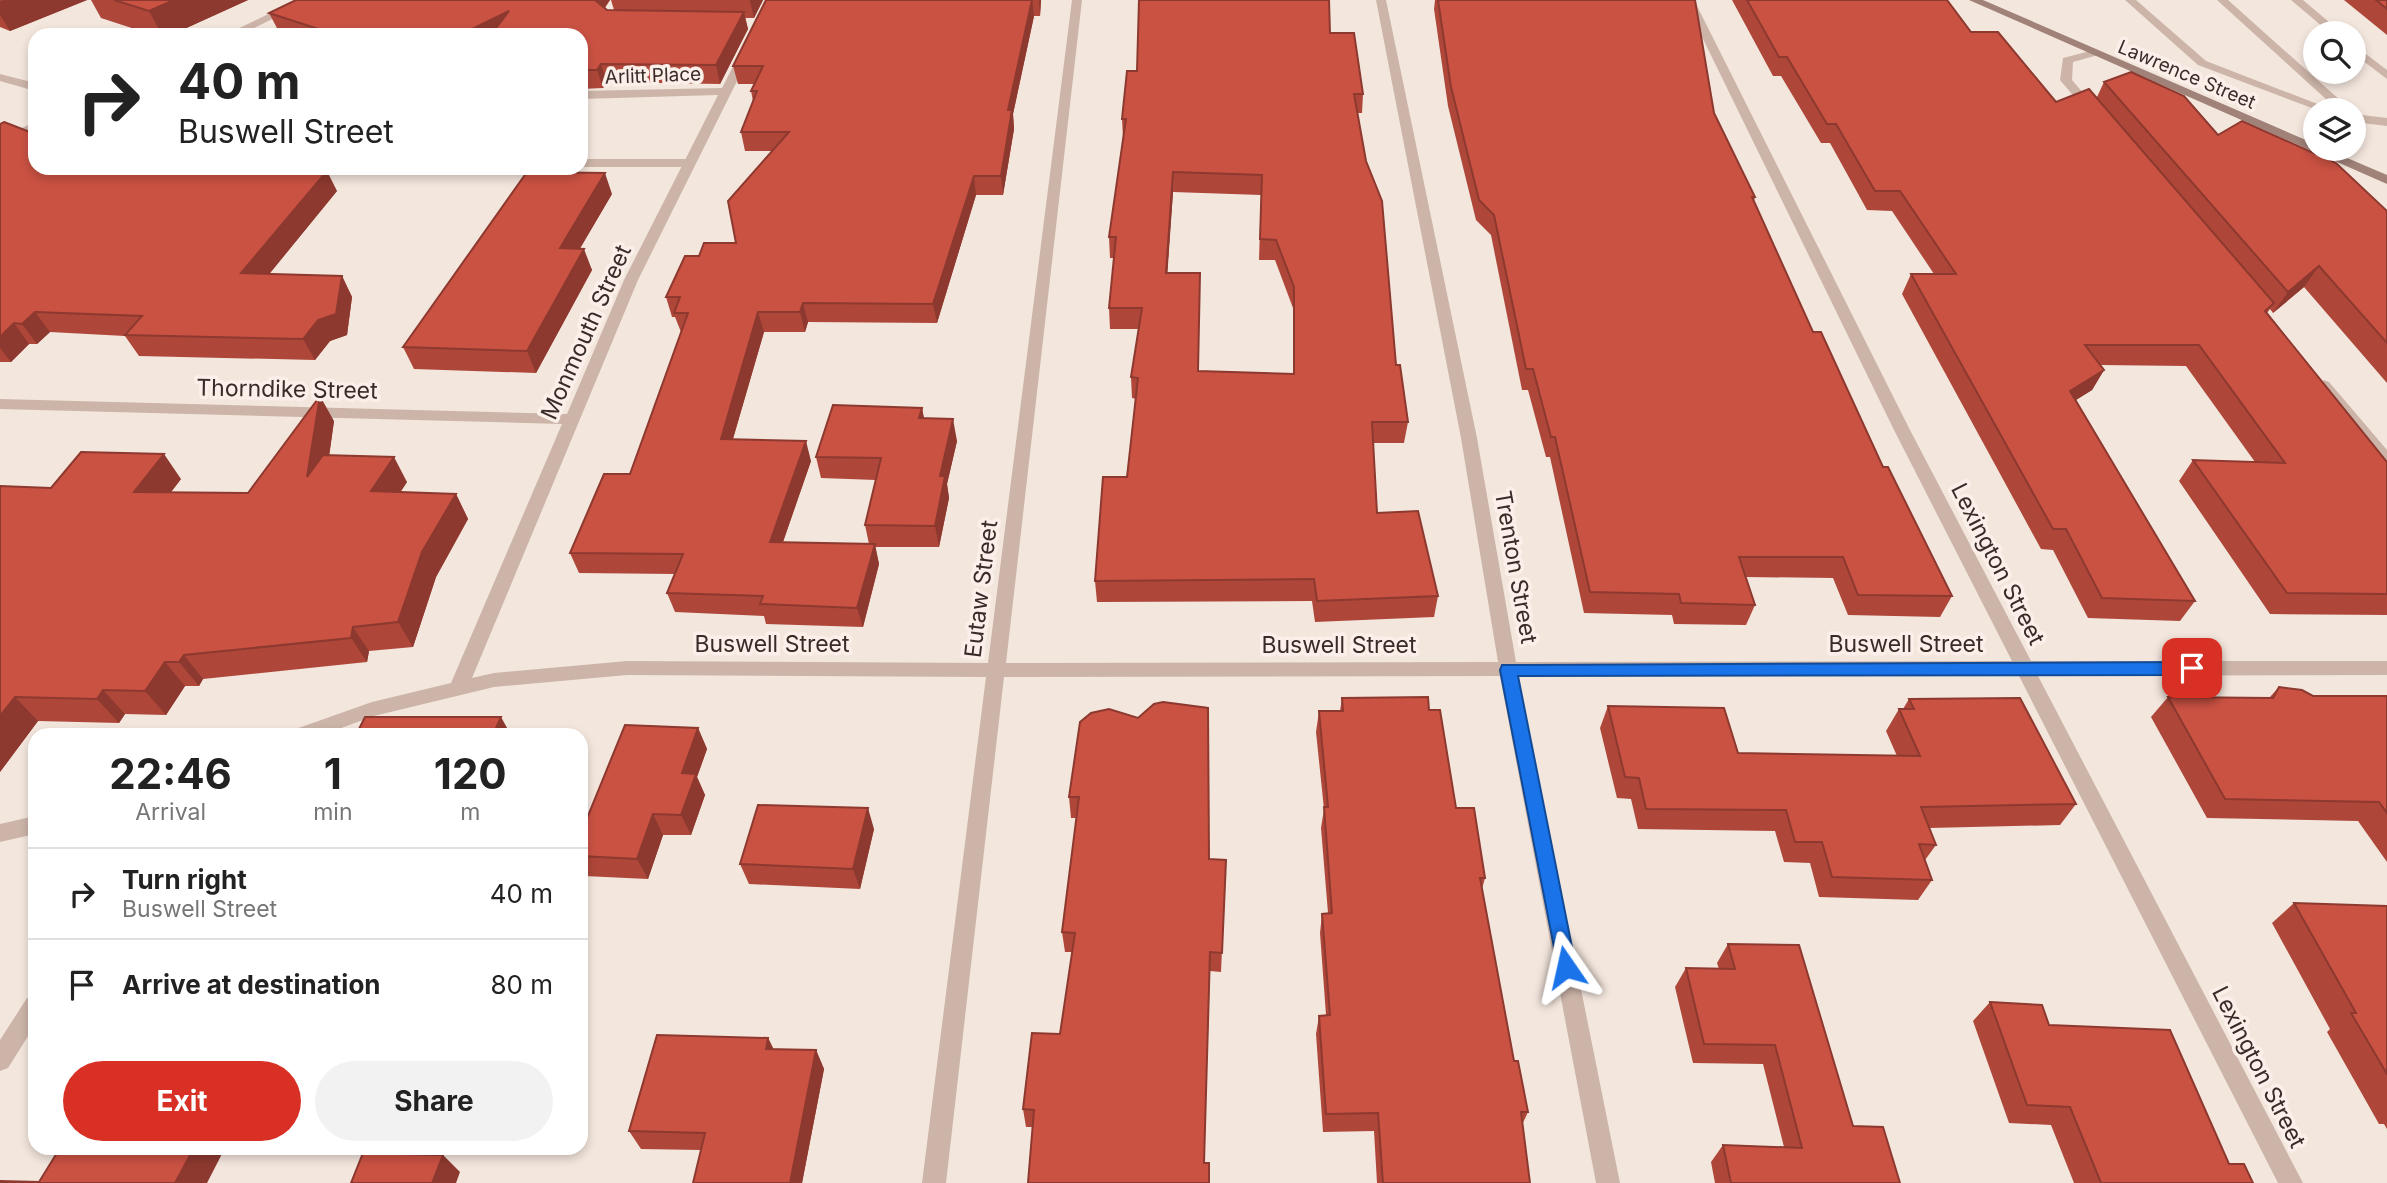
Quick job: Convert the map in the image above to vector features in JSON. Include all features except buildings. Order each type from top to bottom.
[{"type":"main road","name":"Lawrence Street","points":[[1974,0],[2387,180]]},
{"type":"street","points":[[246,28],[306,0]]},
{"type":"street","name":"Eutaw Street","points":[[934,1183],[1077,0]]},
{"type":"street","name":"Trenton Street","points":[[1381,0],[1469,438],[1508,670],[1608,1183]]},
{"type":"street","name":"Lexington Street","points":[[1689,0],[1902,430],[2291,1183]]},
{"type":"street","points":[[2130,0],[2202,63],[2303,101]]},
{"type":"street","points":[[2222,0],[2332,98]]},
{"type":"street","points":[[2296,0],[2321,21]]},
{"type":"street","name":"Monmouth Street","points":[[458,688],[631,280],[753,36]]},
{"type":"street","points":[[2094,53],[2067,60],[2066,79],[2102,122]]},
{"type":"street","points":[[2366,58],[2387,75]]},
{"type":"street","points":[[0,77],[28,85]]},
{"type":"street","name":"Arlitt Place","points":[[588,95],[725,91]]},
{"type":"street","points":[[2366,119],[2387,122]]},
{"type":"street","points":[[0,143],[28,129]]},
{"type":"street","points":[[588,163],[690,163]]},
{"type":"street","points":[[2316,375],[2387,460]]},
{"type":"street","name":"Thorndike Street","points":[[0,404],[572,419]]},
{"type":"street","name":"Buswell Street","points":[[319,728],[372,709],[494,680],[627,668],[2387,668]]},
{"type":"street","points":[[0,833],[28,827]]},
{"type":"street","points":[[0,1060],[28,1016]]},
{"type":"route","points":[[1566,967],[1508,670],[2192,668]]}]
